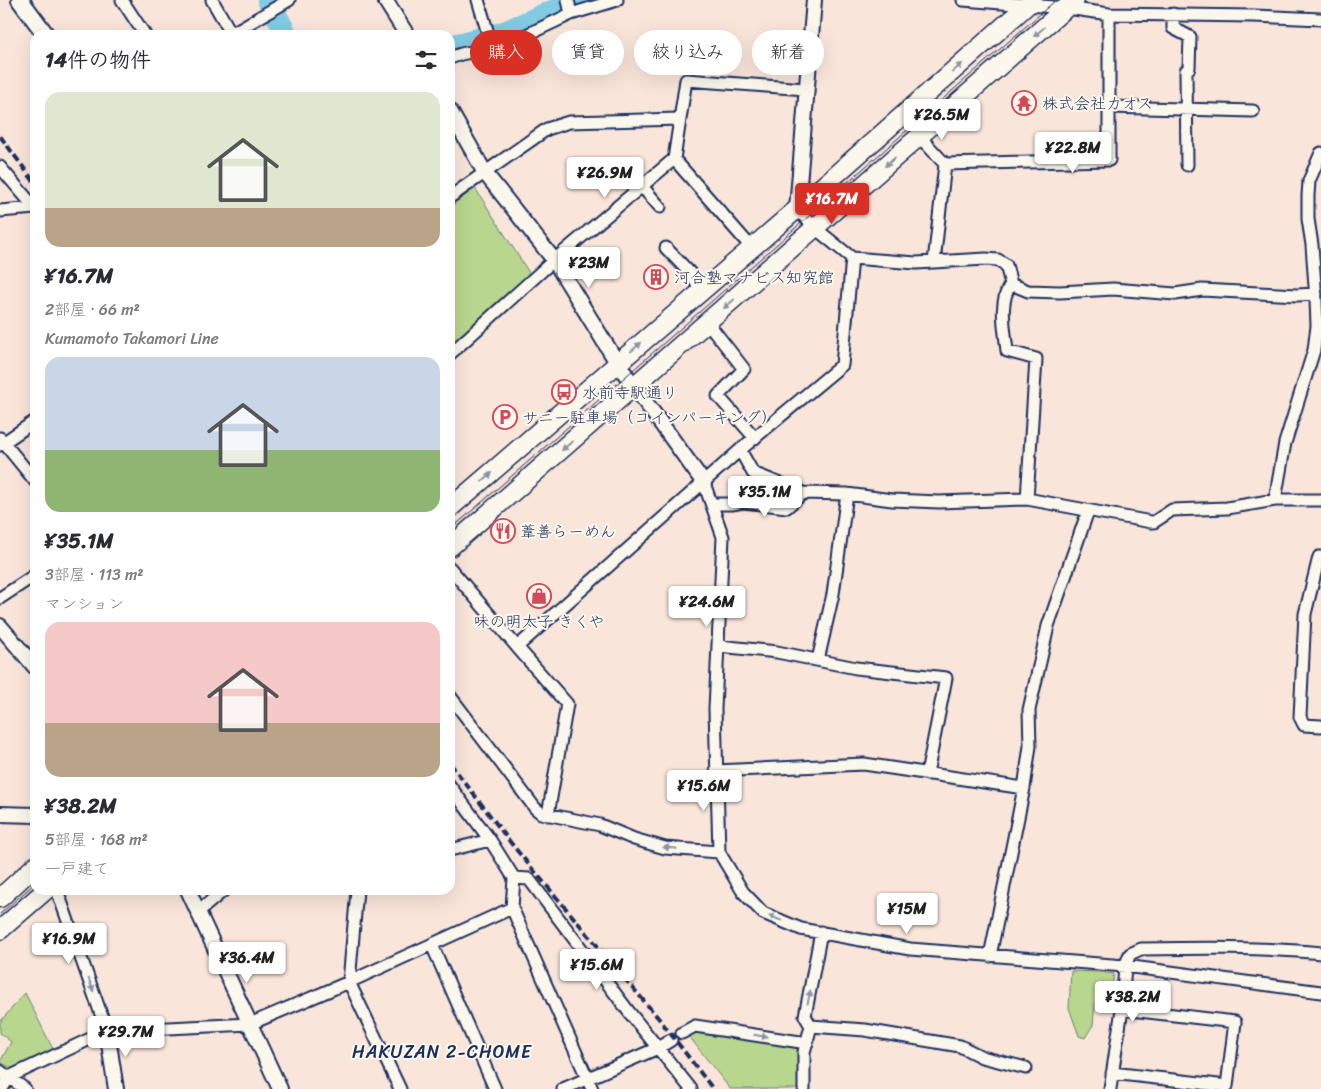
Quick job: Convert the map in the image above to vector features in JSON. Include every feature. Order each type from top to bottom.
[{"type":"main road","points":[[20,0],[42,30]]},
{"type":"main road","points":[[455,504],[797,209],[1030,3]]},
{"type":"main road","points":[[455,543],[920,137],[1069,3]]},
{"type":"main road","points":[[0,898],[30,871]]},
{"type":"main road","points":[[0,930],[40,895]]},
{"type":"street","points":[[122,0],[142,30]]},
{"type":"street","points":[[212,0],[228,30]]},
{"type":"street","points":[[237,30],[289,0]]},
{"type":"street","points":[[385,0],[404,30]]},
{"type":"street","points":[[478,0],[487,30]]},
{"type":"street","points":[[568,0],[571,14]]},
{"type":"street","points":[[537,30],[571,14],[617,0]]},
{"type":"street","points":[[814,0],[805,89],[797,209],[815,228],[852,258],[916,263],[998,260],[1006,265],[1011,284]]},
{"type":"street","points":[[963,0],[1069,3],[1109,14],[1173,14],[1321,19]]},
{"type":"street","points":[[920,137],[946,164],[1109,160],[1109,14]]},
{"type":"street","points":[[1173,14],[1172,28],[1190,37],[1189,68],[1186,71],[1185,108],[1187,165]]},
{"type":"street","points":[[455,56],[470,52]]},
{"type":"street","points":[[455,349],[554,260],[674,159],[686,80],[805,89]]},
{"type":"street","points":[[1110,106],[1253,111]]},
{"type":"street","points":[[455,193],[547,129],[569,122],[680,119]]},
{"type":"street","points":[[455,120],[485,172],[554,260],[618,364],[704,483],[713,504],[723,537],[715,709],[719,852],[743,892],[763,913],[801,930],[910,949],[1125,966],[1321,992]]},
{"type":"street","points":[[1275,500],[1285,443],[1314,350],[1318,297],[1308,219],[1308,196],[1309,181],[1321,153]]},
{"type":"street","points":[[674,159],[751,247]]},
{"type":"street","points":[[934,262],[946,164]]},
{"type":"street","points":[[0,167],[30,202]]},
{"type":"street","points":[[639,187],[646,191],[660,206]]},
{"type":"street","points":[[0,211],[30,208]]},
{"type":"street","points":[[666,248],[690,273],[701,291]]},
{"type":"street","points":[[517,647],[740,450],[842,366],[852,258]]},
{"type":"street","points":[[1011,284],[1028,291],[1060,292],[1113,289],[1174,294],[1202,290],[1318,297]]},
{"type":"street","points":[[1011,284],[1006,290],[1004,300],[1007,351],[1036,359],[1027,499]]},
{"type":"street","points":[[708,322],[744,369],[718,396],[756,438]]},
{"type":"street","points":[[30,424],[1,442],[30,474]]},
{"type":"street","points":[[740,450],[753,473],[803,493],[847,494],[892,500],[938,502],[1027,499],[1151,522],[1172,510],[1227,508],[1275,500],[1320,501]]},
{"type":"street","points":[[713,504],[743,502],[787,507],[803,493]]},
{"type":"street","points":[[818,660],[833,594],[847,494]]},
{"type":"street","points":[[990,956],[1024,788],[1030,746],[1030,710],[1048,626],[1088,511]]},
{"type":"street","points":[[1321,557],[1319,557],[1305,614],[1300,717],[1304,725],[1321,726]]},
{"type":"street","points":[[455,574],[567,704],[548,815]]},
{"type":"street","points":[[0,598],[30,577]]},
{"type":"street","points":[[0,626],[30,661]]},
{"type":"street","points":[[719,646],[777,652],[883,671],[946,678],[927,774]]},
{"type":"street","points":[[455,703],[535,808],[548,815],[600,825],[634,839],[665,848],[719,852]]},
{"type":"street","points":[[716,770],[864,764],[1024,788]]},
{"type":"street","points":[[455,793],[490,840],[514,878],[512,908],[589,1084]]},
{"type":"street","points":[[0,814],[30,816]]},
{"type":"street","points":[[455,849],[490,840]]},
{"type":"street","points":[[514,878],[529,879],[691,1089]]},
{"type":"street","points":[[59,895],[107,1031],[116,1089]]},
{"type":"street","points":[[190,895],[280,1089]]},
{"type":"street","points":[[198,912],[218,895]]},
{"type":"street","points":[[357,895],[349,982],[400,1089]]},
{"type":"street","points":[[5,1074],[107,1031],[250,1024],[349,982],[512,908]]},
{"type":"street","points":[[804,1089],[804,1052],[811,1026],[805,1016],[821,932]]},
{"type":"street","points":[[432,945],[496,1089]]},
{"type":"street","points":[[1110,1089],[1122,1009],[1125,966],[1130,954],[1141,949],[1223,948],[1321,953]]},
{"type":"street","points":[[1112,1073],[1227,1086],[1235,1022],[1122,1009]]},
{"type":"street","points":[[682,1033],[695,1026],[807,1043]]},
{"type":"street","points":[[811,1026],[865,1030],[960,1046],[982,1057],[1026,1068]]},
{"type":"street","points":[[563,1089],[589,1084],[670,1040]]},
{"type":"street","points":[[2,1089],[5,1074]]},
{"type":"street","points":[[5,1074],[25,1089]]},
{"type":"green space","points":[[475,188],[533,279],[455,349],[455,203]]},
{"type":"green space","points":[[1071,971],[1114,974],[1110,998],[1095,1004],[1093,1025],[1085,1038],[1079,1036],[1069,1008]]},
{"type":"green space","points":[[25,993],[53,1049],[15,1070],[0,1062],[11,1042],[0,1033],[0,1022]]},
{"type":"green space","points":[[697,1029],[802,1046],[800,1089],[730,1089],[688,1035]]},
{"type":"waterway","points":[[268,0],[284,30]]},
{"type":"waterway","points":[[455,45],[502,33],[549,12],[583,0]]},
{"type":"tram line","points":[[455,526],[1056,0]]},
{"type":"tram line","points":[[0,914],[30,887]]},
{"type":"railway","points":[[0,136],[30,176]]},
{"type":"railway","points":[[455,770],[514,847],[660,1020],[713,1089]]},
{"type":"place","name":"株式会社カオス","points":[[1024,103]]},
{"type":"place","name":"河合塾マナビス知究館","points":[[656,277]]},
{"type":"place","name":"水前寺駅通り","points":[[564,392]]},
{"type":"place","name":"サニー駐車場（コインパーキング）","points":[[505,417]]},
{"type":"place","name":"葦善らーめん","points":[[503,531]]},
{"type":"place","name":"味の明太子 きくや","points":[[539,596]]},
{"type":"district","name":"HAKUZAN 2-CHOME","points":[[442,1052]]}]
